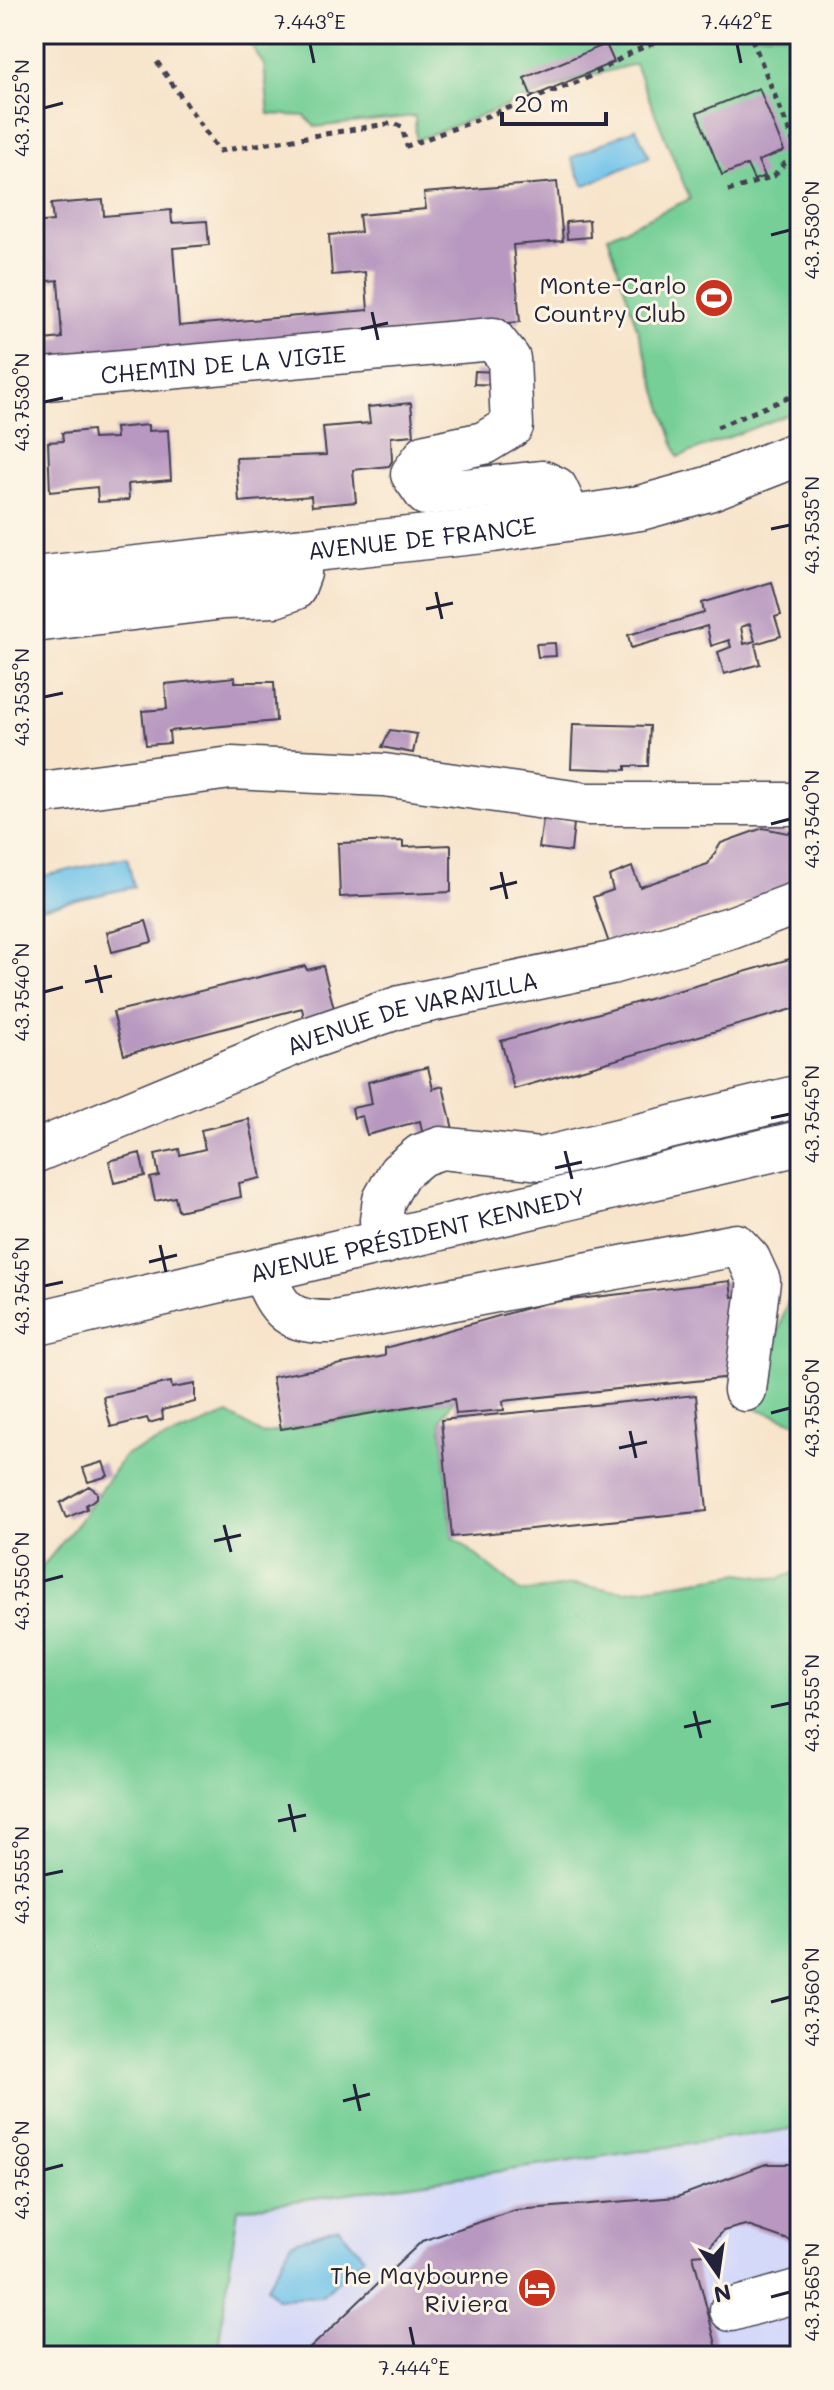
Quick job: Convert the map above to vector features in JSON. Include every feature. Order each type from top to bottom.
[{"type":"main road","name":"AVENUE DE FRANCE","points":[[34,579],[571,519],[640,508],[708,489],[800,453]]},
{"type":"main road","name":"AVENUE PRÉSIDENT KENNEDY","points":[[34,1324],[800,1143]]},
{"type":"street","name":"CHEMIN DE LA VIGIE","points":[[34,380],[493,339],[509,359],[512,426],[484,443],[426,455],[412,474],[426,494],[543,482],[556,488],[571,519]]},
{"type":"street","points":[[34,621],[224,598],[275,596],[294,589],[300,573],[298,550]]},
{"type":"street","points":[[34,794],[231,768],[384,775],[587,804],[800,804]]},
{"type":"street","name":"AVENUE DE VARAVILLA","points":[[34,1152],[301,1041],[400,1007],[611,963],[731,928],[800,902]]},
{"type":"street","points":[[385,1243],[381,1220],[384,1200],[399,1173],[421,1155],[441,1148],[540,1159],[800,1096]]},
{"type":"street","points":[[262,1270],[274,1301],[302,1322],[334,1322],[736,1245],[749,1259],[759,1281],[745,1390]]},
{"type":"street","points":[[731,2310],[800,2290]]},
{"type":"path","points":[[157,62],[219,151],[393,123],[402,127],[407,146],[583,80],[632,52],[676,34]]},
{"type":"path","points":[[728,191],[763,181],[800,158],[750,34]]},
{"type":"path","points":[[717,427],[800,393]]},
{"type":"shaded area","points":[[800,2128],[800,2356],[216,2356],[238,2209]]},
{"type":"green space","name":"Monte-Carlo Country Club","points":[[244,34],[800,34],[800,410],[678,457],[608,236],[690,199],[635,64],[582,78],[416,140],[415,116],[315,127],[305,116],[269,114],[264,65]]},
{"type":"green space","points":[[800,1280],[800,1424],[755,1408],[792,1287]]},
{"type":"green space","points":[[454,1399],[441,1420],[452,1536],[522,1592],[574,1585],[626,1591],[741,1573],[779,1579],[800,1570],[800,2128],[238,2209],[217,2356],[34,2356],[34,1577],[77,1524],[125,1455],[228,1414],[262,1434]]},
{"type":"water","points":[[636,128],[649,157],[584,186],[571,158]]},
{"type":"water","points":[[127,857],[134,887],[36,909],[34,878]]},
{"type":"water","points":[[338,2227],[364,2257],[321,2296],[276,2298],[267,2287],[292,2242]]},
{"type":"building","points":[[606,44],[614,62],[532,97],[524,78]]},
{"type":"building","points":[[759,88],[784,151],[758,161],[765,176],[754,180],[747,165],[722,175],[697,113]]},
{"type":"building","points":[[557,182],[563,241],[513,245],[520,322],[34,365],[34,341],[62,338],[58,280],[40,282],[40,290],[34,290],[34,223],[53,221],[51,204],[103,200],[104,216],[171,210],[172,223],[207,221],[209,245],[173,248],[179,326],[368,310],[365,272],[332,275],[329,235],[361,232],[359,215],[426,209],[424,193]]},
{"type":"building","points":[[589,220],[590,237],[567,239],[566,222]]},
{"type":"building","points":[[475,371],[500,372],[499,385],[474,384]]},
{"type":"building","points":[[411,403],[414,435],[391,437],[392,461],[389,466],[353,470],[356,502],[312,506],[311,496],[239,502],[236,458],[326,455],[323,427],[370,423],[368,407]]},
{"type":"building","points":[[148,425],[148,431],[168,430],[171,480],[128,484],[129,500],[98,502],[97,487],[50,492],[48,442],[63,441],[62,433],[92,430],[93,439],[116,438],[115,428]]},
{"type":"building","points":[[772,582],[781,615],[775,617],[781,636],[755,644],[760,664],[724,674],[718,652],[731,647],[729,640],[711,646],[707,626],[631,648],[628,635],[704,613],[702,603]],"holes":[[[750,624],[755,641],[744,644],[741,627]]]},
{"type":"building","points":[[555,643],[556,656],[538,657],[536,644]]},
{"type":"building","points":[[235,677],[235,682],[274,682],[276,721],[169,731],[170,743],[146,745],[142,711],[167,709],[165,684]]},
{"type":"building","points":[[34,710],[41,752],[34,753]]},
{"type":"building","points":[[573,724],[650,726],[648,766],[626,766],[626,770],[571,768]]},
{"type":"building","points":[[390,730],[417,734],[413,753],[382,747]]},
{"type":"building","points":[[543,819],[574,823],[571,852],[539,848]]},
{"type":"building","points":[[763,828],[788,833],[800,829],[800,882],[753,901],[610,946],[593,897],[613,890],[609,876],[632,867],[640,887],[708,864],[721,843]]},
{"type":"building","points":[[403,841],[403,847],[451,845],[451,892],[340,897],[338,843]]},
{"type":"building","points":[[146,921],[152,942],[112,952],[107,932]]},
{"type":"building","points":[[800,956],[800,1007],[514,1089],[501,1041]]},
{"type":"building","points":[[305,966],[307,970],[323,966],[336,1016],[305,1024],[302,1008],[124,1055],[113,1012]]},
{"type":"building","points":[[428,1067],[433,1089],[443,1086],[454,1134],[424,1142],[420,1121],[367,1135],[362,1116],[354,1118],[352,1108],[372,1104],[368,1082]]},
{"type":"building","points":[[249,1119],[261,1178],[239,1183],[241,1197],[178,1211],[175,1197],[155,1201],[150,1178],[159,1176],[155,1154],[179,1149],[180,1155],[205,1149],[201,1130]]},
{"type":"building","points":[[140,1153],[145,1176],[114,1183],[109,1161]]},
{"type":"building","points":[[730,1281],[732,1297],[744,1295],[742,1376],[503,1401],[504,1410],[456,1414],[454,1399],[281,1429],[272,1377],[385,1356],[385,1348],[545,1303]]},
{"type":"building","points":[[171,1382],[172,1388],[195,1384],[195,1402],[162,1410],[163,1419],[149,1423],[147,1418],[111,1427],[103,1397]]},
{"type":"building","points":[[696,1395],[707,1511],[452,1537],[441,1420]]},
{"type":"building","points":[[103,1462],[108,1476],[88,1482],[83,1468]]},
{"type":"building","points":[[89,1486],[97,1492],[97,1498],[86,1505],[87,1509],[66,1518],[60,1503]]},
{"type":"building","points":[[34,1501],[41,1528],[34,1529]]},
{"type":"building","name":"The Maybourne Riviera","points":[[766,2164],[800,2164],[800,2244],[745,2225],[723,2231],[704,2254],[693,2255],[719,2356],[302,2356],[422,2241],[516,2210],[677,2197]]},
{"type":"place","name":"Monte-Carlo Country Club","points":[[714,298]]},
{"type":"place","name":"The Maybourne Riviera","points":[[537,2288]]}]
